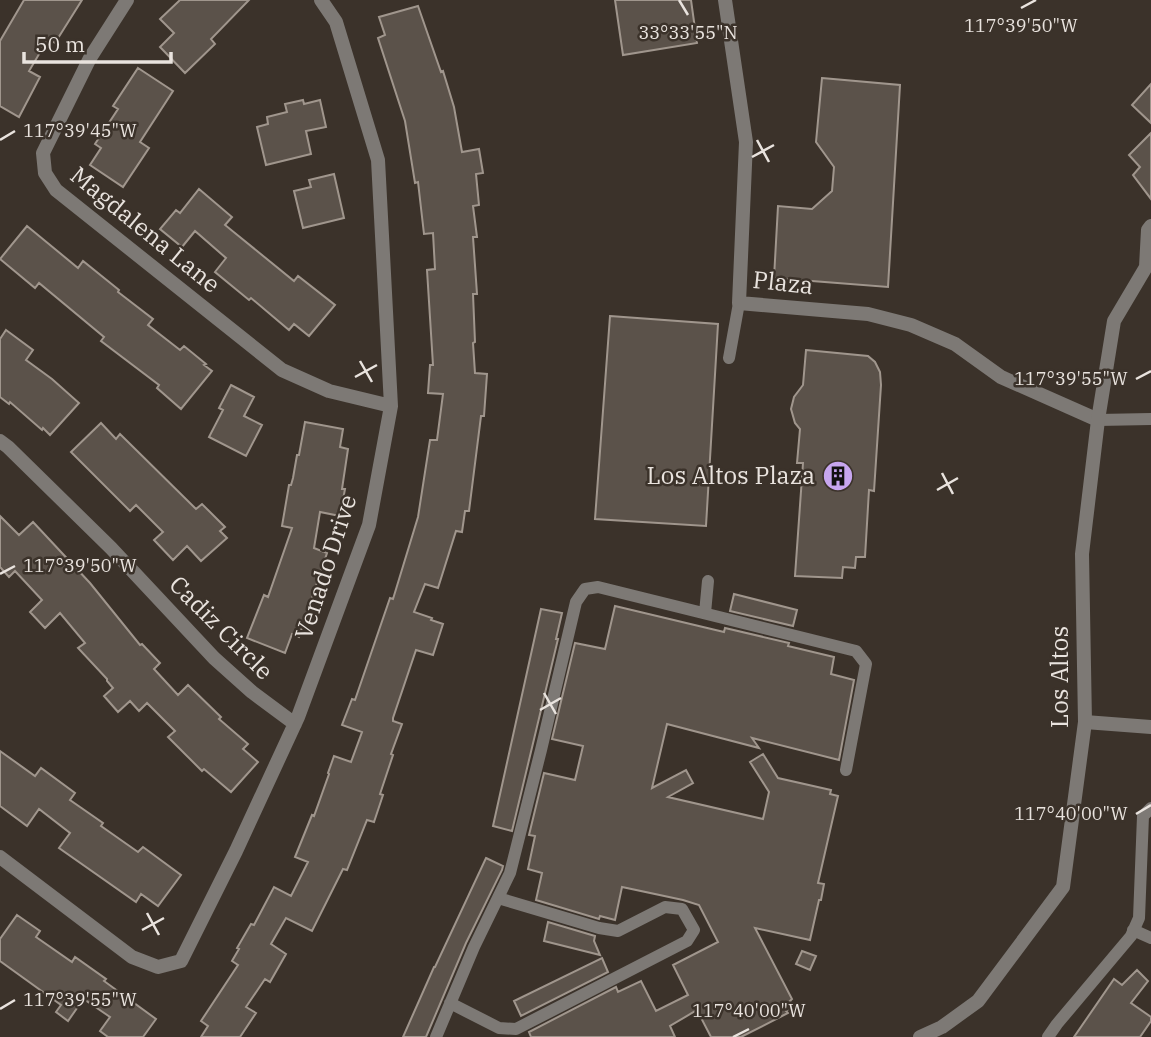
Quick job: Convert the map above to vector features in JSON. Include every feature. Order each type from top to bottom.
[{"type":"street","name":"Magdalena Lane","points":[[127,0],[90,58],[43,153],[45,173],[56,191],[282,370],[329,391],[391,407]]},
{"type":"street","name":"Venado Drive","points":[[0,857],[132,957],[158,967],[181,961],[295,724],[369,525],[391,407],[377,160],[336,22],[321,0]]},
{"type":"street","name":"Plaza","points":[[725,0],[746,142],[739,303],[868,314],[911,325],[955,344],[1001,377],[1098,420]]},
{"type":"street","name":"Los Altos","points":[[920,1037],[942,1027],[978,1002],[1063,887],[1085,722],[1082,554],[1098,420],[1114,321],[1149,267],[1148,230],[1151,226]]},
{"type":"street","name":"Cadiz Circle","points":[[0,441],[111,548],[214,658],[252,692],[295,724]]},
{"type":"street","points":[[1085,722],[1151,727]]},
{"type":"lane","points":[[729,358],[739,303]]},
{"type":"lane","points":[[1098,420],[1151,419]]},
{"type":"lane","points":[[705,613],[708,581]]},
{"type":"lane","points":[[436,1037],[474,947],[510,873],[576,602],[585,589],[598,587],[856,651],[866,664],[846,770]]},
{"type":"lane","points":[[1048,1037],[1131,936],[1139,918],[1143,816],[1151,808]]},
{"type":"lane","points":[[450,1003],[499,1028],[516,1029],[687,941],[694,930],[681,909],[665,907],[618,931],[599,928],[498,898]]},
{"type":"lane","points":[[1133,930],[1151,937]]},
{"type":"building","points":[[24,0],[82,0],[55,43],[48,39],[29,71],[40,77],[19,117],[0,106],[0,41]]},
{"type":"building","points":[[180,0],[249,0],[211,39],[215,44],[185,73],[160,47],[174,33],[160,19]]},
{"type":"building","points":[[615,0],[691,0],[697,43],[623,55]]},
{"type":"building","points":[[418,6],[454,107],[462,152],[479,149],[483,173],[476,174],[479,205],[473,206],[477,237],[473,237],[477,294],[473,294],[473,343],[475,373],[487,374],[484,416],[481,416],[469,511],[465,511],[462,532],[456,531],[438,588],[425,584],[414,612],[443,624],[433,655],[416,650],[393,718],[393,721],[402,724],[391,754],[393,755],[380,794],[383,795],[374,822],[367,820],[347,870],[343,869],[312,931],[286,918],[271,944],[286,954],[270,982],[265,979],[246,1007],[256,1013],[240,1037],[201,1037],[208,1026],[201,1021],[238,965],[232,961],[251,924],[254,925],[274,887],[291,896],[308,862],[295,857],[312,815],[314,816],[334,756],[351,762],[362,732],[342,725],[352,699],[355,700],[390,598],[393,599],[418,517],[430,440],[437,440],[443,394],[428,393],[430,365],[433,365],[427,270],[435,269],[433,233],[424,234],[418,182],[415,183],[405,121],[378,38],[385,35],[379,17]]},
{"type":"building","points":[[138,68],[173,91],[140,142],[149,148],[123,187],[90,165],[101,148],[95,144],[118,109],[113,106]]},
{"type":"building","points":[[822,78],[900,85],[888,287],[774,278],[778,206],[812,209],[832,191],[834,167],[816,142]]},
{"type":"building","points":[[1151,84],[1151,123],[1132,105]]},
{"type":"building","points":[[303,100],[304,104],[320,100],[326,127],[306,131],[311,154],[266,165],[257,127],[268,124],[267,117],[287,112],[285,104]]},
{"type":"building","points":[[1151,133],[1151,199],[1133,175],[1140,167],[1129,155]]},
{"type":"building","points":[[334,174],[344,218],[303,228],[294,191],[311,187],[309,180]]},
{"type":"building","points":[[199,189],[232,217],[225,225],[294,281],[298,276],[335,305],[309,336],[294,324],[289,330],[215,272],[226,258],[195,231],[182,247],[160,229],[176,210],[180,213]]},
{"type":"building","points":[[27,226],[78,268],[83,261],[153,319],[148,325],[180,350],[184,346],[212,371],[181,409],[157,388],[159,385],[101,341],[104,337],[39,283],[35,288],[0,259]]},
{"type":"building","points":[[610,316],[718,324],[706,526],[595,519]]},
{"type":"building","points":[[6,330],[33,350],[26,360],[79,403],[50,435],[0,397],[0,339]]},
{"type":"building","name":"Los Altos Plaza","points":[[806,350],[868,356],[880,372],[874,491],[869,490],[865,557],[856,557],[855,568],[843,567],[842,578],[795,576],[803,463],[797,463],[800,429],[791,409],[794,397],[803,385]]},
{"type":"building","points":[[231,385],[254,397],[244,416],[262,425],[246,456],[209,437],[223,410],[219,408]]},
{"type":"building","points":[[305,422],[343,429],[340,447],[348,449],[342,489],[345,489],[340,516],[320,512],[314,548],[327,553],[299,637],[292,634],[285,653],[247,638],[264,595],[268,597],[292,528],[282,526]]},
{"type":"building","points":[[101,423],[116,439],[120,434],[196,509],[202,504],[225,527],[220,531],[227,538],[201,561],[187,546],[173,560],[154,540],[163,532],[136,505],[130,511],[71,452]]},
{"type":"building","points":[[0,516],[19,535],[33,522],[90,583],[140,645],[160,663],[154,669],[178,695],[188,685],[221,717],[219,719],[248,744],[243,749],[258,762],[231,792],[204,769],[202,771],[168,737],[175,731],[147,703],[139,711],[130,701],[118,712],[104,696],[113,688],[78,648],[85,643],[60,613],[45,628],[30,612],[42,600],[15,571],[9,577],[0,567]]},
{"type":"building","points":[[734,594],[797,610],[793,626],[730,611]]},
{"type":"building","points":[[615,606],[724,632],[725,628],[789,643],[788,646],[834,657],[831,674],[854,680],[839,760],[752,738],[759,748],[667,724],[652,788],[686,770],[693,783],[668,797],[763,819],[769,792],[750,762],[763,754],[778,778],[831,790],[830,794],[838,796],[818,883],[824,884],[821,900],[810,940],[755,928],[792,999],[790,1001],[793,1007],[786,1011],[788,1013],[741,1037],[711,1037],[697,1010],[670,1026],[675,1037],[531,1037],[529,1032],[616,987],[618,992],[641,981],[656,1011],[688,995],[673,965],[718,942],[699,905],[683,900],[622,887],[615,920],[600,916],[599,919],[536,900],[542,873],[528,869],[535,836],[529,835],[544,773],[575,780],[583,746],[552,739],[575,643],[605,649]]},
{"type":"building","points":[[541,609],[562,613],[512,831],[493,826]]},
{"type":"building","points":[[0,751],[35,776],[41,768],[75,793],[70,800],[103,823],[101,826],[138,852],[143,847],[181,875],[158,906],[141,894],[136,902],[59,848],[70,833],[39,809],[27,826],[0,806]]},
{"type":"building","points":[[486,858],[503,866],[502,870],[466,943],[426,1037],[403,1037],[434,967]]},
{"type":"building","points":[[17,915],[40,931],[36,937],[72,962],[75,957],[156,1019],[143,1037],[108,1037],[100,1031],[110,1017],[85,1000],[68,1021],[56,1012],[61,1005],[0,961],[0,939]]},
{"type":"building","points":[[548,922],[595,936],[594,941],[600,955],[544,941]]},
{"type":"building","points":[[802,951],[816,956],[810,970],[796,964]]},
{"type":"building","points":[[602,958],[608,972],[521,1016],[514,1001]]},
{"type":"building","points":[[1137,970],[1148,981],[1131,1003],[1151,1017],[1140,1037],[1074,1037],[1114,979],[1122,985]]},
{"type":"place","name":"Los Altos Plaza","points":[[838,476]]}]
